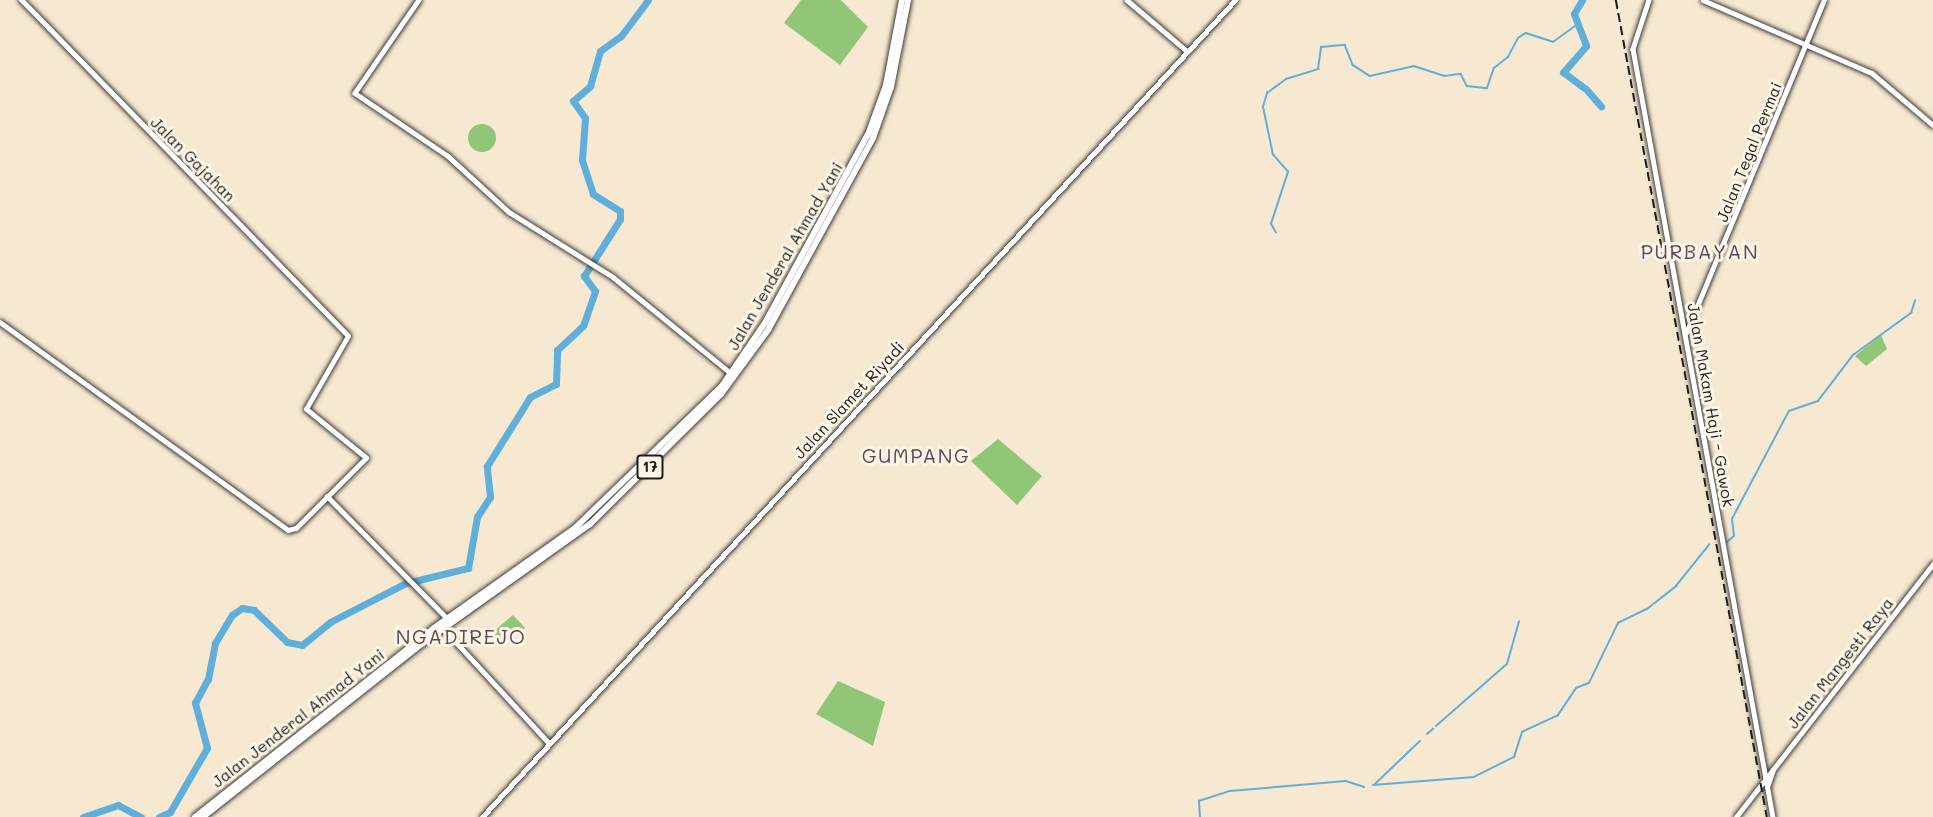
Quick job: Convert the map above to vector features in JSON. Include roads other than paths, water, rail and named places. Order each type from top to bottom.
[{"type":"highway","name":"Jalan Jenderal Ahmad Yani","points":[[733,375],[765,323],[869,132],[886,85],[902,0]]},
{"type":"highway","name":"Jalan Jenderal Ahmad Yani","points":[[195,817],[597,510],[733,375],[785,300],[877,129],[895,71],[908,0]]},
{"type":"highway","name":"Jalan Jenderal Ahmad Yani","points":[[203,817],[442,627]]},
{"type":"main road","name":"Jalan Slamet Riyadi","points":[[482,817],[1235,0]]},
{"type":"street","name":"Jalan Gajahan","points":[[21,0],[348,336],[306,409],[354,452]]},
{"type":"street","points":[[419,0],[355,93],[418,133],[501,201],[504,207],[592,264],[733,375]]},
{"type":"street","points":[[1127,0],[1187,51]]},
{"type":"street","name":"Jalan Makam Haji - Gawok","points":[[1649,0],[1633,49],[1773,817]]},
{"type":"street","points":[[1703,0],[1872,73],[1933,125]]},
{"type":"street","name":"Jalan Tegal Permai","points":[[1686,334],[1824,0]]},
{"type":"street","points":[[0,322],[284,529],[296,528],[366,458],[354,452]]},
{"type":"street","points":[[354,452],[359,464]]},
{"type":"street","points":[[327,496],[450,621]]},
{"type":"street","name":"Jalan Mangesti Raya","points":[[1736,817],[1933,564]]},
{"type":"street","points":[[442,627],[549,743]]},
{"type":"street","points":[[1767,787],[1773,769]]},
{"type":"waterway","points":[[159,817],[170,812],[207,748],[195,703],[208,679],[215,643],[232,615],[242,608],[254,610],[287,642],[302,645],[330,622],[406,583],[468,568],[477,517],[490,497],[487,466],[530,397],[556,384],[557,350],[583,326],[595,291],[584,276],[620,219],[620,211],[593,194],[582,160],[585,118],[573,101],[590,86],[600,51],[621,36],[648,0]]},
{"type":"waterway","points":[[1582,0],[1574,14],[1586,46],[1563,72],[1584,88]]},
{"type":"waterway","points":[[1276,233],[1271,224],[1288,172],[1273,155],[1263,107],[1267,93],[1286,79],[1318,69],[1321,47],[1345,45],[1353,65],[1370,76],[1414,66],[1444,76],[1461,74],[1467,86],[1487,88],[1494,68],[1508,57],[1518,38],[1526,33],[1553,42],[1578,24]]},
{"type":"waterway","points":[[1586,89],[1601,106]]},
{"type":"waterway","points":[[1727,542],[1734,536],[1732,519],[1789,411],[1818,401],[1853,355],[1911,313],[1915,301]]},
{"type":"waterway","points":[[1373,785],[1474,777],[1514,757],[1522,732],[1558,715],[1576,688],[1589,683],[1618,623],[1647,609],[1676,586],[1709,545]]},
{"type":"waterway","points":[[1436,726],[1507,664],[1519,622]]},
{"type":"waterway","points":[[1427,734],[1433,729]]},
{"type":"waterway","points":[[1375,784],[1420,741]]},
{"type":"waterway","points":[[1200,817],[1199,801],[1230,791],[1346,781],[1364,787]]},
{"type":"waterway","points":[[83,817],[118,805],[141,817]]},
{"type":"railway","points":[[1616,0],[1767,817]]},
{"type":"district","name":"PURBAYAN","points":[[1700,251]]},
{"type":"district","name":"GUMPANG","points":[[916,455]]},
{"type":"district","name":"NGADIREJO","points":[[461,636]]}]
